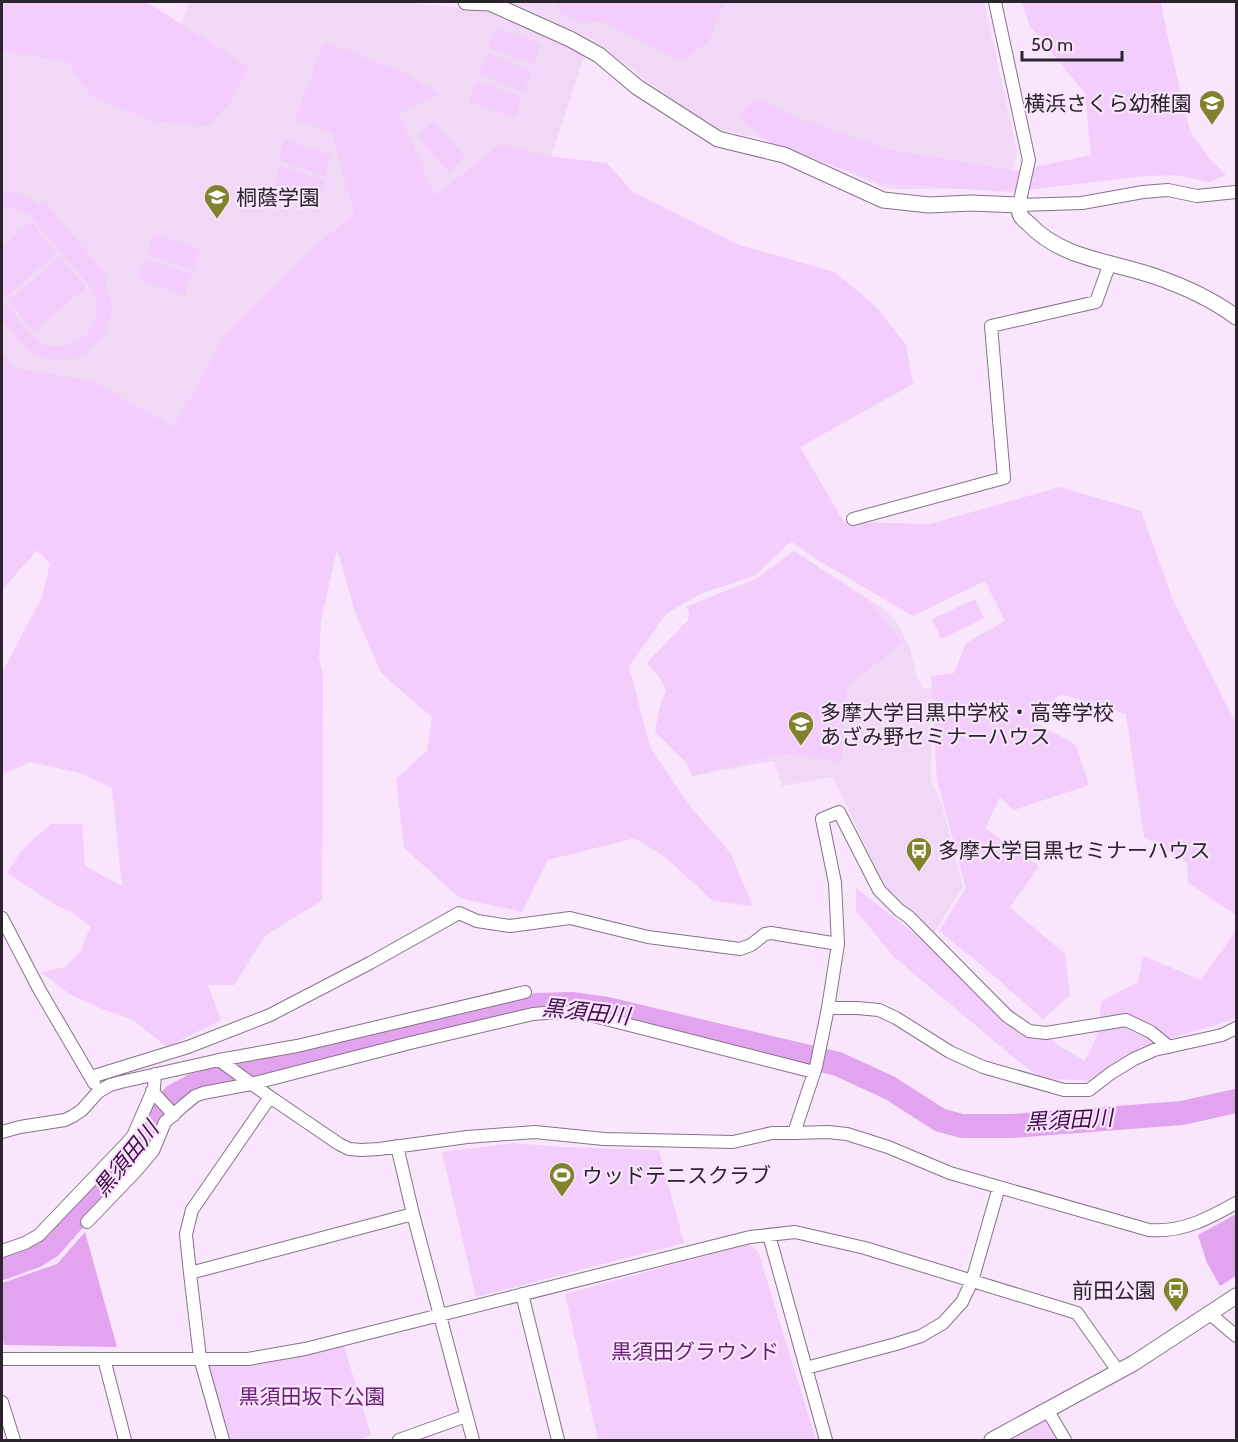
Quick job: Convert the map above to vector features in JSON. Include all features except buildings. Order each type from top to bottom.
[{"type":"street","points":[[466,2],[490,3],[570,39],[599,55],[637,87],[718,139],[784,155],[883,200],[929,205],[971,203],[1019,205],[1082,203],[1168,190],[1197,196],[1236,192]]},
{"type":"street","points":[[995,2],[1029,160],[1019,205],[1020,215],[1051,243],[1071,253],[1154,275],[1188,289],[1236,317]]},
{"type":"street","points":[[853,519],[1004,478],[991,326],[1096,302],[1110,263]]},
{"type":"street","points":[[794,1133],[815,1069],[838,944],[836,883],[822,819],[839,812],[879,890],[909,917],[1007,1016],[1029,1031],[1046,1033],[1126,1020],[1150,1032],[1169,1047]]},
{"type":"street","points":[[91,1077],[188,1047],[270,1015],[459,913],[477,921],[510,926],[570,918],[648,938],[740,949],[751,945],[765,934],[771,933],[838,944]]},
{"type":"street","points":[[2,918],[39,989],[98,1092]]},
{"type":"street","points":[[2,1132],[65,1120],[82,1110],[98,1092],[110,1085],[156,1074],[223,1063],[525,992]]},
{"type":"street","points":[[828,1008],[879,1010],[950,1052],[983,1067],[1065,1090],[1089,1090],[1111,1073],[1154,1050],[1222,1035],[1236,1028]]},
{"type":"street","points":[[87,1222],[153,1151],[165,1122],[195,1096],[533,1014],[582,1013],[815,1069]]},
{"type":"street","points":[[223,1063],[339,1144],[350,1149],[362,1150],[467,1137],[535,1132],[604,1139],[734,1142],[772,1133],[828,1132],[847,1134],[888,1147],[950,1173],[1149,1230],[1163,1231],[1192,1225],[1236,1203]]},
{"type":"street","points":[[2,1251],[32,1240],[39,1235],[133,1136],[152,1091],[156,1074]]},
{"type":"street","points":[[152,1091],[174,1115]]},
{"type":"street","points":[[223,1440],[200,1358],[186,1234],[192,1210],[270,1097]]},
{"type":"street","points":[[397,1146],[473,1440]]},
{"type":"street","points":[[807,1368],[921,1336],[943,1323],[962,1302],[972,1281],[999,1187]]},
{"type":"street","points":[[190,1273],[413,1214]]},
{"type":"street","points":[[2,1359],[248,1359],[305,1349],[750,1237],[795,1232],[865,1248],[1077,1313],[1118,1371]]},
{"type":"street","points":[[769,1235],[826,1440]]},
{"type":"street","points":[[522,1294],[558,1440]]},
{"type":"street","points":[[992,1440],[1134,1363],[1236,1296]]},
{"type":"street","points":[[1209,1313],[1236,1336]]},
{"type":"street","points":[[104,1359],[125,1440]]},
{"type":"street","points":[[2,1402],[14,1440]]},
{"type":"street","points":[[1048,1411],[1065,1440]]},
{"type":"street","points":[[399,1440],[466,1416]]},
{"type":"shaded area","name":"桐蔭学園","points":[[189,2],[413,2],[491,11],[541,32],[584,57],[539,193],[178,431],[2,372],[2,44],[167,35],[182,22]]},
{"type":"shaded area","points":[[510,2],[984,2],[1017,152],[1007,189],[886,189],[784,143],[710,128],[593,40]]},
{"type":"shaded area","name":"多摩大学目黒中学校・高等学校 あざみ野セミナーハウス","points":[[794,551],[884,609],[896,621],[910,649],[922,688],[932,689],[931,780],[941,802],[963,886],[934,933],[884,885],[833,777],[782,786],[774,761],[692,776],[686,762],[655,732],[666,691],[661,679],[647,663],[688,620],[690,613],[686,607],[756,579]]},
{"type":"shaded area","points":[[1236,1214],[1236,1276],[1220,1286],[1207,1263],[1198,1235]]},
{"type":"shaded area","points":[[85,1232],[117,1347],[4,1345],[2,1283],[57,1264]]},
{"type":"green space","points":[[2,2],[147,2],[248,67],[234,98],[208,126],[153,121],[90,96],[68,62],[2,50]]},
{"type":"green space","points":[[555,2],[725,2],[708,42],[682,61],[600,21],[583,23],[562,14]]},
{"type":"green space","points":[[1022,2],[1161,2],[1190,131],[1210,159],[1226,175],[1209,182],[1176,175],[1145,176],[1010,192],[881,183],[771,143],[737,117],[757,98],[794,117],[890,150],[1016,171],[1091,155],[1085,93],[1029,25]]},
{"type":"green space","points":[[496,28],[541,44],[534,64],[489,48]]},
{"type":"green space","points":[[324,42],[407,74],[439,94],[399,114],[435,196],[501,144],[545,156],[607,163],[633,192],[739,245],[835,272],[877,308],[906,345],[913,384],[800,447],[844,522],[930,524],[1060,487],[1141,511],[1173,600],[1236,723],[1236,915],[1188,883],[1187,862],[1144,837],[1126,714],[1061,694],[1033,721],[1076,745],[1089,785],[1014,810],[1000,797],[985,828],[1039,866],[1010,907],[1065,954],[1070,995],[1043,1019],[939,931],[966,888],[937,780],[931,676],[954,673],[966,643],[1005,621],[985,581],[913,616],[814,558],[791,541],[756,575],[700,594],[666,614],[629,666],[650,747],[690,806],[731,854],[753,906],[713,901],[665,857],[635,838],[548,860],[522,912],[460,898],[404,848],[396,779],[427,751],[432,717],[381,673],[356,615],[337,549],[321,621],[319,657],[323,677],[322,900],[265,936],[234,985],[208,985],[221,1020],[167,1047],[133,1020],[68,993],[41,972],[65,967],[81,951],[90,927],[72,912],[57,906],[7,873],[21,851],[51,824],[82,824],[85,866],[122,886],[112,788],[80,773],[31,762],[2,774],[2,673],[42,597],[50,564],[37,550],[2,590],[2,352],[14,368],[91,381],[174,427],[227,332],[318,243],[354,215],[333,133],[295,120]]},
{"type":"green space","points":[[487,54],[532,71],[524,91],[479,74]]},
{"type":"green space","points":[[477,81],[522,97],[514,118],[469,101]]},
{"type":"green space","points":[[434,122],[465,157],[448,172],[417,136]]},
{"type":"green space","points":[[285,140],[331,156],[324,176],[278,160]]},
{"type":"green space","points":[[280,166],[325,181],[318,202],[273,187]]},
{"type":"green space","points":[[2,191],[21,195],[39,205],[44,201],[109,278],[105,281],[111,305],[108,325],[96,344],[77,357],[54,360],[42,357],[30,351],[20,342],[2,320],[2,297],[26,329],[37,339],[52,346],[61,346],[86,335],[92,327],[97,309],[94,295],[87,283],[29,215],[14,209],[2,208]]},
{"type":"green space","points":[[31,222],[57,253],[6,297],[2,292],[2,247]]},
{"type":"green space","points":[[154,234],[200,249],[193,270],[147,255]]},
{"type":"green space","points":[[60,257],[86,287],[34,332],[8,301]]},
{"type":"green space","points":[[146,259],[192,274],[185,295],[139,280]]},
{"type":"green space","name":"多摩大学目黒中学校・高等学校 あざみ野セミナーハウス","points":[[794,551],[870,602],[902,642],[847,687],[842,762],[785,753],[692,776],[686,762],[655,732],[660,706],[666,691],[661,679],[647,663],[688,620],[690,613],[686,607],[756,579]]},
{"type":"green space","points":[[975,599],[984,618],[941,639],[932,619]]},
{"type":"green space","points":[[856,888],[1059,1046],[1085,1061],[1096,1039],[1102,1001],[1138,982],[1143,956],[1201,980],[1236,930],[1236,1019],[1141,1047],[1092,1081],[1041,1078],[894,957],[856,911]]},
{"type":"green space","name":"ウッドテニスクラブ","points":[[513,1143],[659,1150],[684,1243],[476,1297],[442,1152]]},
{"type":"green space","name":"黒須田グラウンド","points":[[749,1244],[758,1251],[816,1440],[598,1440],[565,1294]]},
{"type":"green space","name":"黒須田坂下公園","points":[[344,1346],[371,1435],[360,1440],[229,1440],[206,1365],[262,1360]]},
{"type":"green space","points":[[1045,1417],[1059,1440],[1005,1440]]},
{"type":"waterway","name":"黒須田川","points":[[2,1268],[35,1256],[51,1246],[147,1139],[174,1096],[194,1085],[250,1070],[536,1005],[571,1004],[607,1009],[838,1064],[890,1088],[940,1120],[962,1126],[1012,1126],[1182,1113],[1236,1101]]},
{"type":"place","name":"横浜さくら幼稚園","points":[[1212,126]]},
{"type":"place","name":"桐蔭学園","points":[[217,220]]},
{"type":"place","name":"多摩大学目黒中学校・高等学校 あざみ野セミナーハウス","points":[[801,747]]},
{"type":"place","name":"多摩大学目黒セミナーハウス","points":[[919,873]]},
{"type":"place","name":"ウッドテニスクラブ","points":[[562,1198]]},
{"type":"place","name":"前田公園","points":[[1176,1313]]}]
